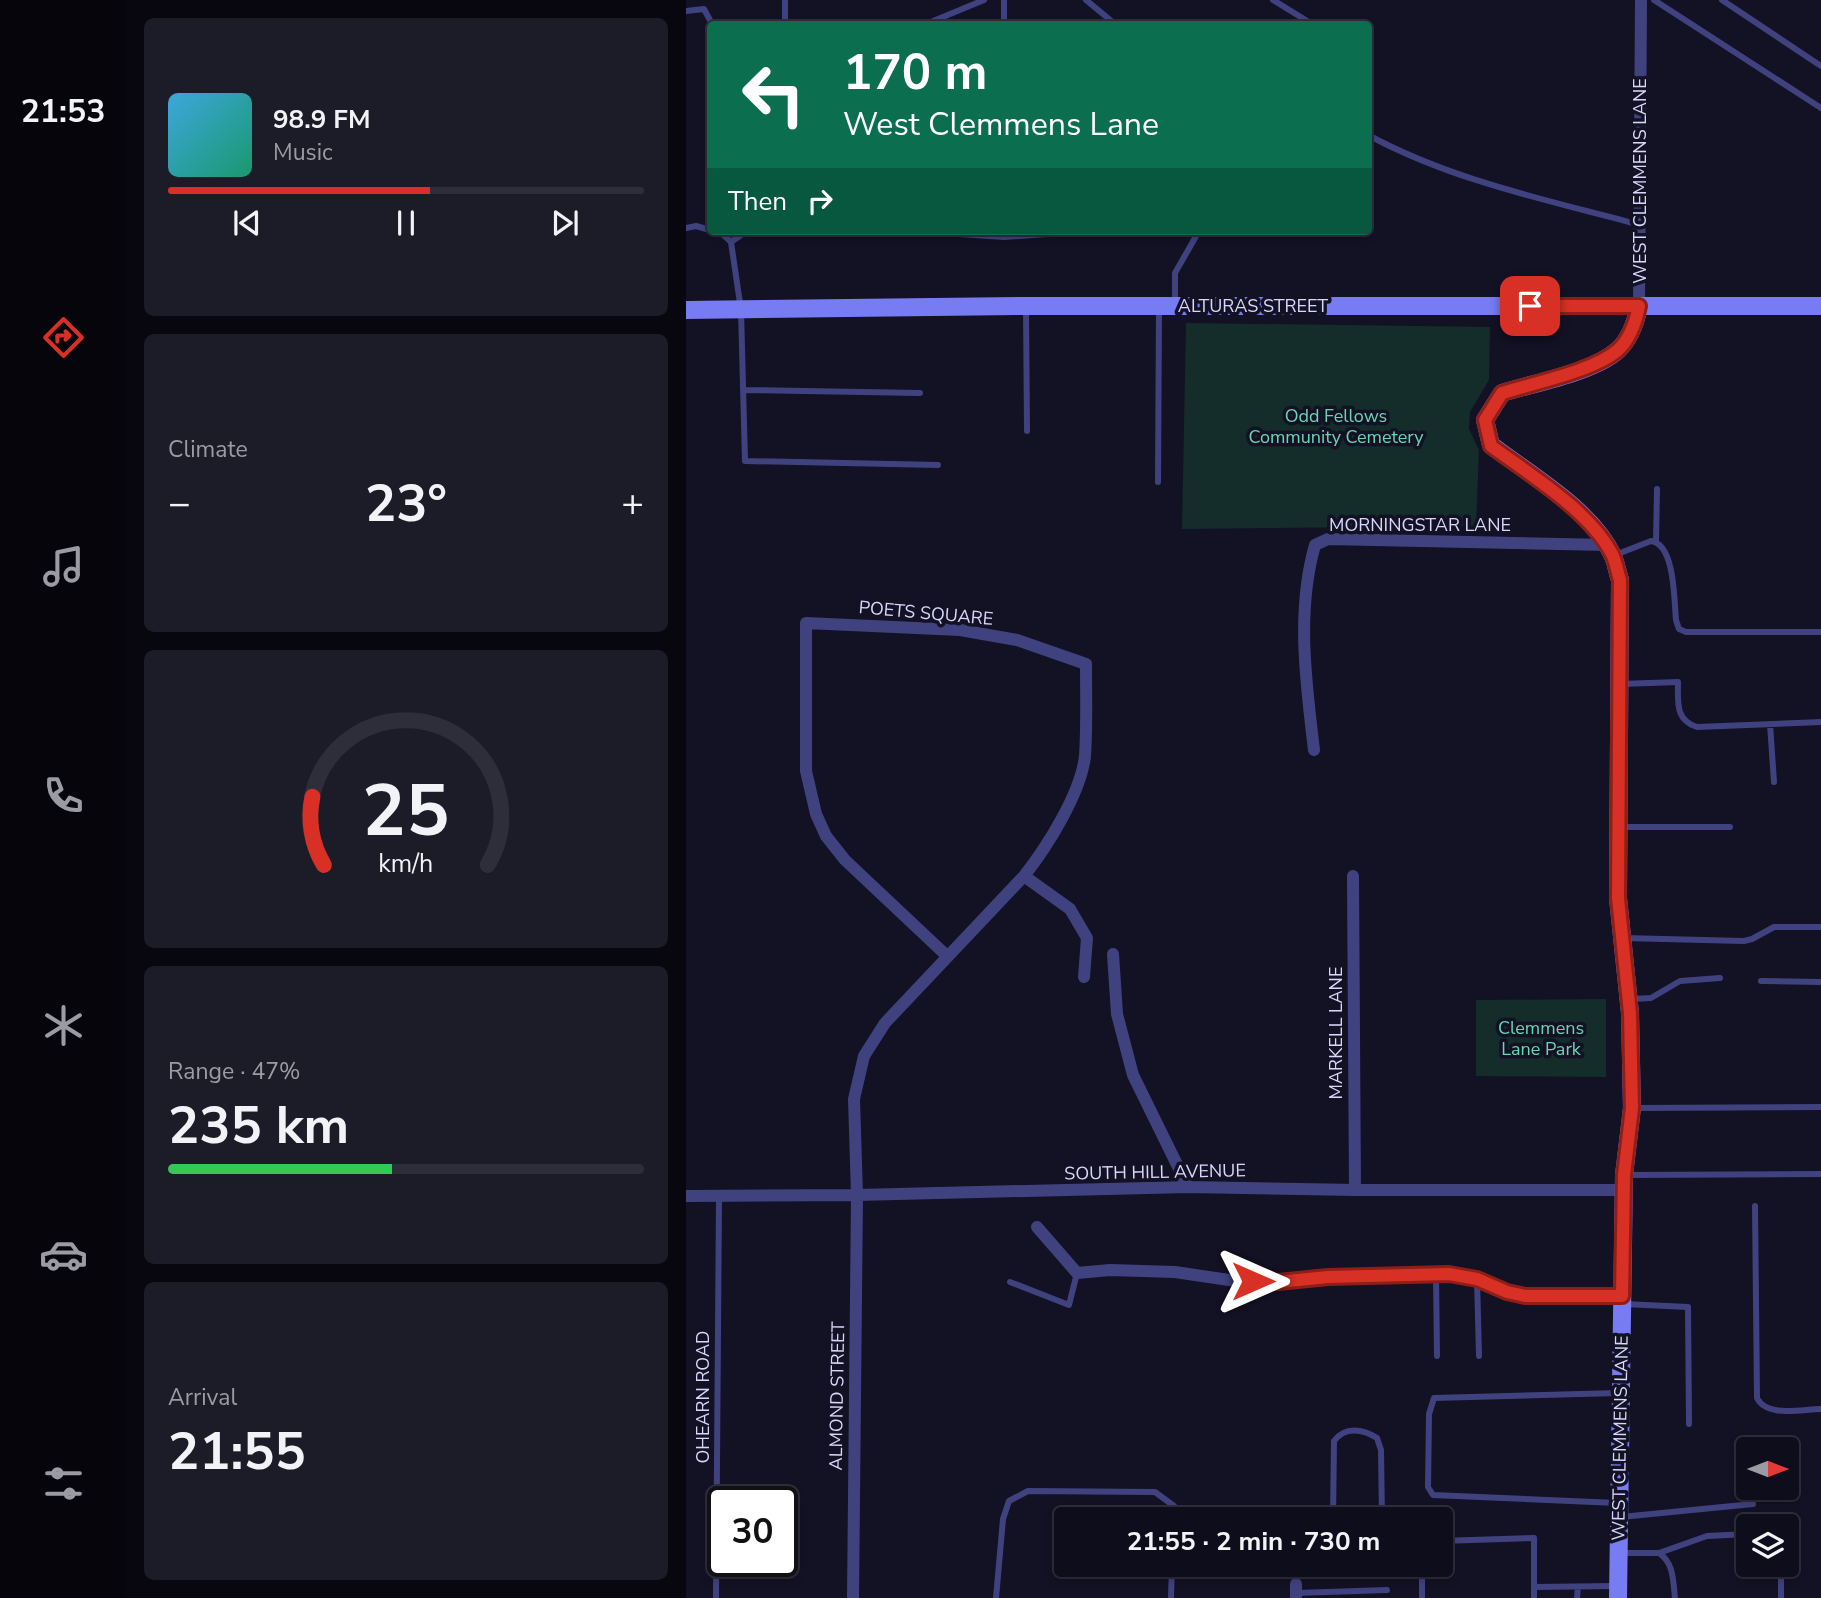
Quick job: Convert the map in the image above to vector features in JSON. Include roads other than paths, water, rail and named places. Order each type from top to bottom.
[{"type":"street","name":"WEST CLEMMENS LANE","points":[[1618,1592],[1624,1183],[1632,1108],[1629,1000],[1618,898],[1620,580],[1610,550],[1581,513],[1491,446],[1485,420],[1502,393],[1594,365],[1620,349],[1636,322],[1639,306],[1641,0]]},
{"type":"street","name":"ALTURAS STREET","points":[[686,310],[1027,306],[1821,306]]},
{"type":"street","name":"MORNINGSTAR LANE","points":[[1314,750],[1304,664],[1307,572],[1315,545],[1328,539],[1610,550]]},
{"type":"street","name":"POETS SQUARE","points":[[856,1195],[853,1099],[864,1056],[885,1023],[1039,857],[1071,800],[1084,758],[1086,664],[1017,640],[960,630],[806,622],[806,771],[816,814],[826,836],[845,860],[947,956]]},
{"type":"street","points":[[1024,876],[1070,909],[1087,938],[1084,977]]},
{"type":"street","name":"MARKELL LANE","points":[[1353,876],[1354,1190]]},
{"type":"street","points":[[1113,954],[1117,1014],[1133,1075],[1188,1187]]},
{"type":"street","name":"SOUTH HILL AVENUE","points":[[686,1196],[1188,1187],[1354,1190],[1624,1183]]},
{"type":"street","name":"ALMOND STREET","points":[[853,1598],[856,1195]]},
{"type":"street","points":[[1037,1227],[1077,1273],[1111,1270],[1175,1272],[1229,1280],[1278,1282],[1328,1277],[1449,1274],[1477,1279],[1507,1292],[1525,1296],[1622,1300]]},
{"type":"lane","points":[[785,0],[785,21]]},
{"type":"lane","points":[[933,21],[984,0]]},
{"type":"lane","points":[[1004,0],[1004,21]]},
{"type":"lane","points":[[1086,0],[1108,21]]},
{"type":"lane","points":[[1273,0],[1307,21]]},
{"type":"lane","points":[[1654,0],[1821,108]]},
{"type":"lane","points":[[1722,0],[1821,66]]},
{"type":"lane","points":[[686,11],[704,9],[710,21]]},
{"type":"lane","points":[[1372,137],[1403,154],[1459,176],[1640,225]]},
{"type":"lane","points":[[686,228],[696,226],[707,229]]},
{"type":"lane","points":[[721,235],[731,242],[741,310],[745,461],[938,465]]},
{"type":"lane","points":[[731,242],[741,235]]},
{"type":"lane","points":[[1158,482],[1167,306],[1175,273],[1197,235]]},
{"type":"lane","points":[[1027,306],[1027,431]]},
{"type":"lane","points":[[743,390],[920,393]]},
{"type":"lane","points":[[1657,489],[1657,542]]},
{"type":"lane","points":[[1610,550],[1657,542],[1668,554],[1679,629],[1686,632],[1821,632]]},
{"type":"lane","points":[[1619,684],[1678,682],[1678,711],[1687,724],[1697,727],[1821,722]]},
{"type":"lane","points":[[1770,724],[1774,782]]},
{"type":"lane","points":[[1618,827],[1730,827]]},
{"type":"lane","points":[[1621,939],[1744,941],[1752,940],[1774,927],[1821,927]]},
{"type":"lane","points":[[1629,1000],[1651,998],[1680,981],[1720,978]]},
{"type":"lane","points":[[1761,981],[1821,982]]},
{"type":"lane","points":[[1632,1108],[1821,1107]]},
{"type":"lane","points":[[1624,1183],[1821,1174]]},
{"type":"lane","name":"OHEARN ROAD","points":[[716,1598],[719,1197]]},
{"type":"lane","points":[[1755,1206],[1757,1398],[1760,1404],[1772,1410],[1821,1409]]},
{"type":"lane","points":[[1010,1282],[1069,1305],[1077,1273]]},
{"type":"lane","points":[[1436,1275],[1437,1356]]},
{"type":"lane","points":[[1477,1279],[1479,1356]]},
{"type":"lane","points":[[1622,1300],[1688,1307],[1689,1424]]},
{"type":"lane","points":[[1621,1393],[1434,1398],[1429,1414],[1428,1487],[1433,1495],[1619,1510],[1753,1504]]},
{"type":"lane","points":[[1333,1507],[1334,1441],[1339,1433],[1349,1430],[1367,1431],[1377,1438],[1381,1450],[1382,1507]]},
{"type":"lane","points":[[996,1598],[1003,1519],[1009,1502],[1028,1491],[1155,1492],[1174,1507]]},
{"type":"lane","points":[[1619,1553],[1659,1553],[1707,1536],[1736,1535]]},
{"type":"lane","points":[[1453,1541],[1534,1538],[1534,1598]]},
{"type":"lane","points":[[1659,1553],[1670,1564],[1675,1598]]},
{"type":"lane","points":[[1171,1598],[1172,1577]]},
{"type":"lane","points":[[1422,1577],[1422,1598]]},
{"type":"lane","points":[[1781,1577],[1781,1598]]},
{"type":"lane","points":[[1534,1587],[1578,1587],[1618,1592]]},
{"type":"lane","points":[[1577,1598],[1578,1587]]},
{"type":"lane","points":[[1296,1592],[1387,1590]]},
{"type":"park label","name":"Odd Fellows Community Cemetery","points":[[1336,426]]},
{"type":"park label","name":"Clemmens Lane Park","points":[[1541,1038]]}]
